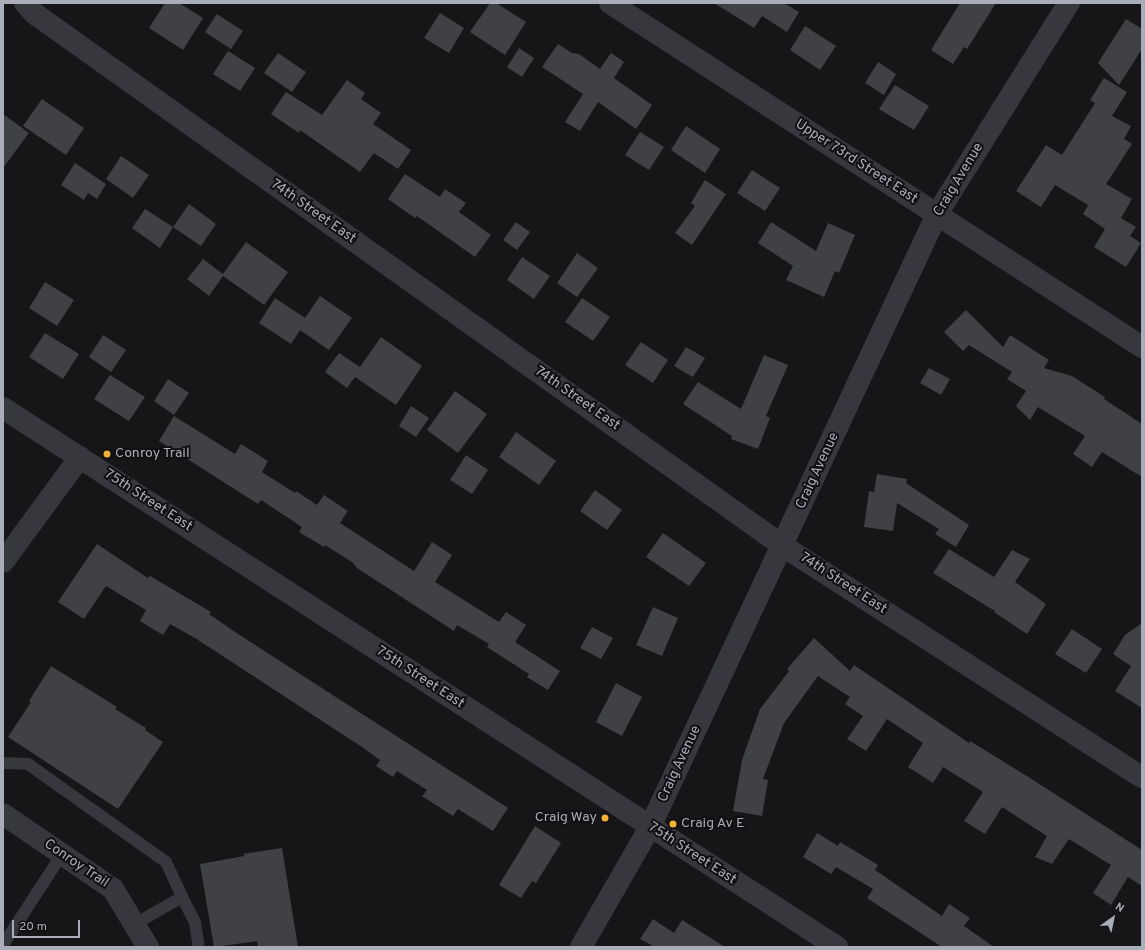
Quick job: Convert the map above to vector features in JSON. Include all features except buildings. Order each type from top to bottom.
[{"type":"street","name":"74th Street East","points":[[25,3],[41,19],[783,546],[1142,777]]},
{"type":"street","name":"Upper 73rd Street East","points":[[610,3],[1142,347]]},
{"type":"street","name":"Craig Avenue","points":[[581,947],[650,828],[937,214],[1069,3]]},
{"type":"street","name":"75th Street East","points":[[3,408],[650,828],[837,947]]},
{"type":"street","points":[[3,562],[80,457]]},
{"type":"street","name":"Conroy Trail","points":[[3,814],[113,889],[148,947]]},
{"type":"lane","points":[[3,763],[28,764],[166,862],[195,924],[199,947]]},
{"type":"lane","points":[[3,945],[62,854]]},
{"type":"lane","points":[[135,924],[182,897]]},
{"type":"place","name":"Conroy Trail","points":[[107,454]]},
{"type":"place","name":"Craig Way","points":[[605,818]]},
{"type":"place","name":"Craig Av E","points":[[673,824]]}]
